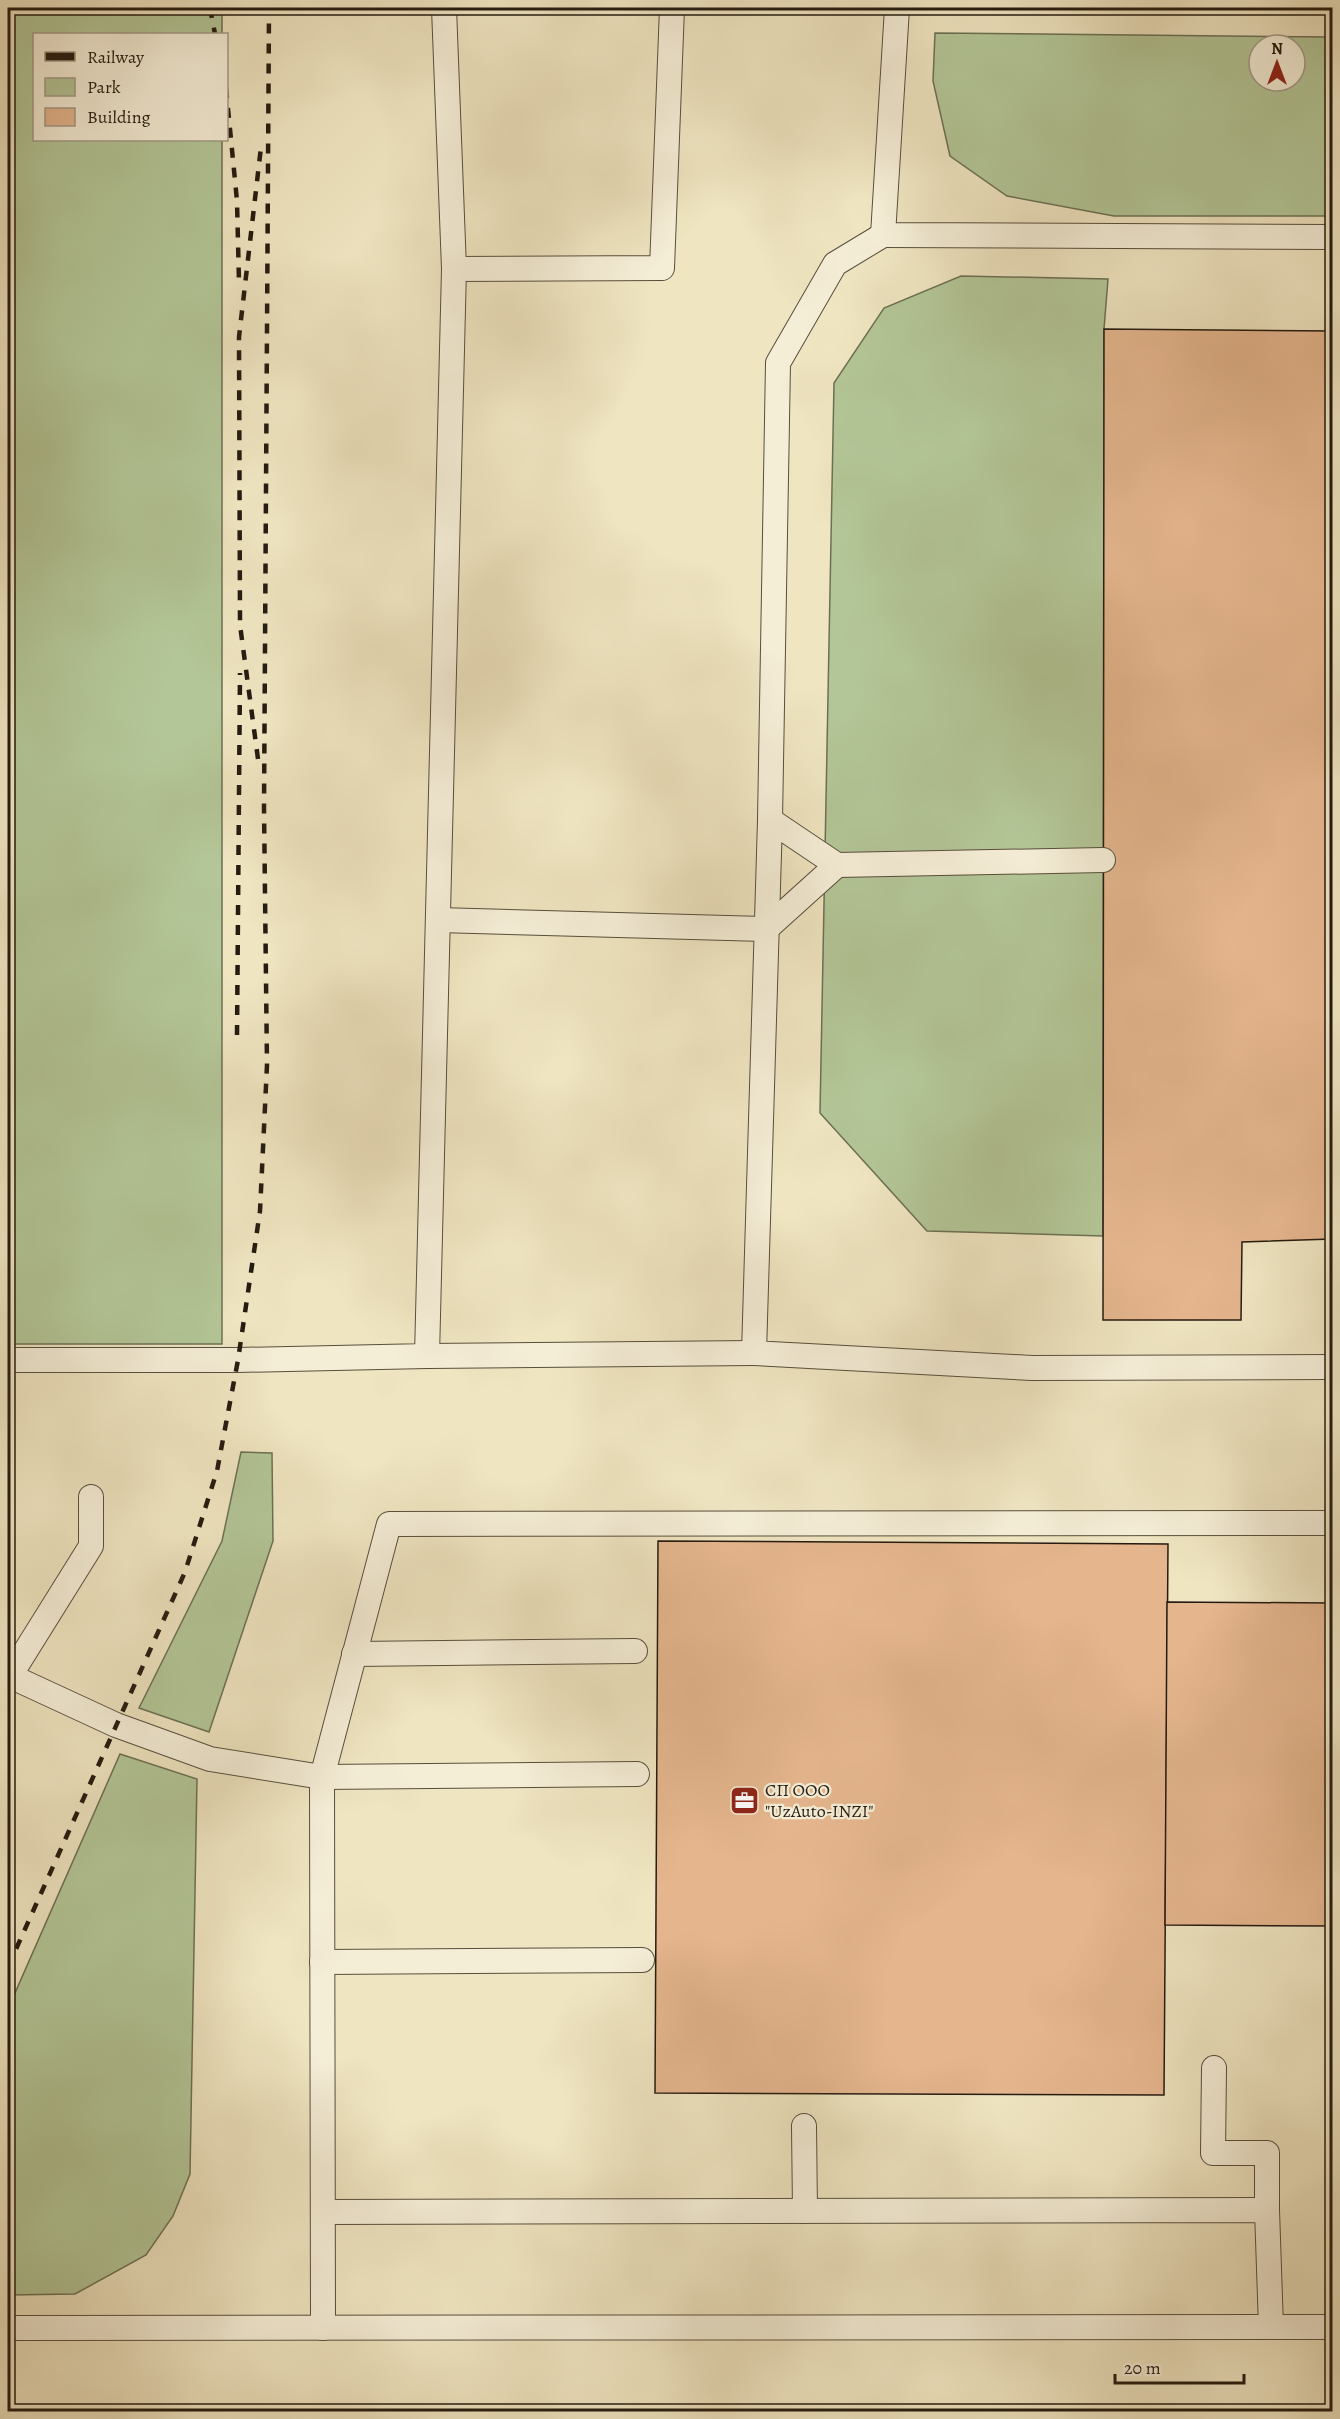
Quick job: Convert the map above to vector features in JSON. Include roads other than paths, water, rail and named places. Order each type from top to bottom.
[{"type":"lane","points":[[426,1356],[454,269],[444,8]]},
{"type":"lane","points":[[454,269],[662,268],[672,8]]},
{"type":"lane","points":[[883,235],[897,8]]},
{"type":"lane","points":[[754,1353],[770,820],[778,363],[835,264],[883,235],[1332,237]]},
{"type":"lane","points":[[770,820],[837,865],[1103,860]]},
{"type":"lane","points":[[438,920],[766,929],[837,865]]},
{"type":"lane","points":[[8,1359],[238,1360],[754,1353],[1032,1368],[1332,1367]]},
{"type":"lane","points":[[91,1497],[91,1546],[8,1677],[116,1725],[210,1759],[322,1776],[637,1774]]},
{"type":"lane","points":[[323,2328],[322,1776],[389,1524],[1332,1523]]},
{"type":"lane","points":[[354,1654],[635,1651]]},
{"type":"lane","points":[[322,1962],[642,1960]]},
{"type":"lane","points":[[1214,2068],[1213,2153],[1267,2153],[1271,2327]]},
{"type":"lane","points":[[804,2126],[805,2211]]},
{"type":"lane","points":[[323,2212],[1267,2210]]},
{"type":"lane","points":[[8,2328],[1332,2327]]},
{"type":"railway","points":[[210,8],[215,33]]},
{"type":"railway","points":[[8,1967],[185,1572],[217,1471],[238,1360],[260,1211],[267,1065],[264,808],[269,8]]},
{"type":"railway","points":[[228,109],[237,201],[239,282]]},
{"type":"railway","points":[[258,759],[240,625],[239,337],[261,147]]},
{"type":"railway","points":[[237,1035],[240,673]]},
{"type":"place","name":"СП ООО \"UzAuto-INZI\"","points":[[744,1800]]}]
